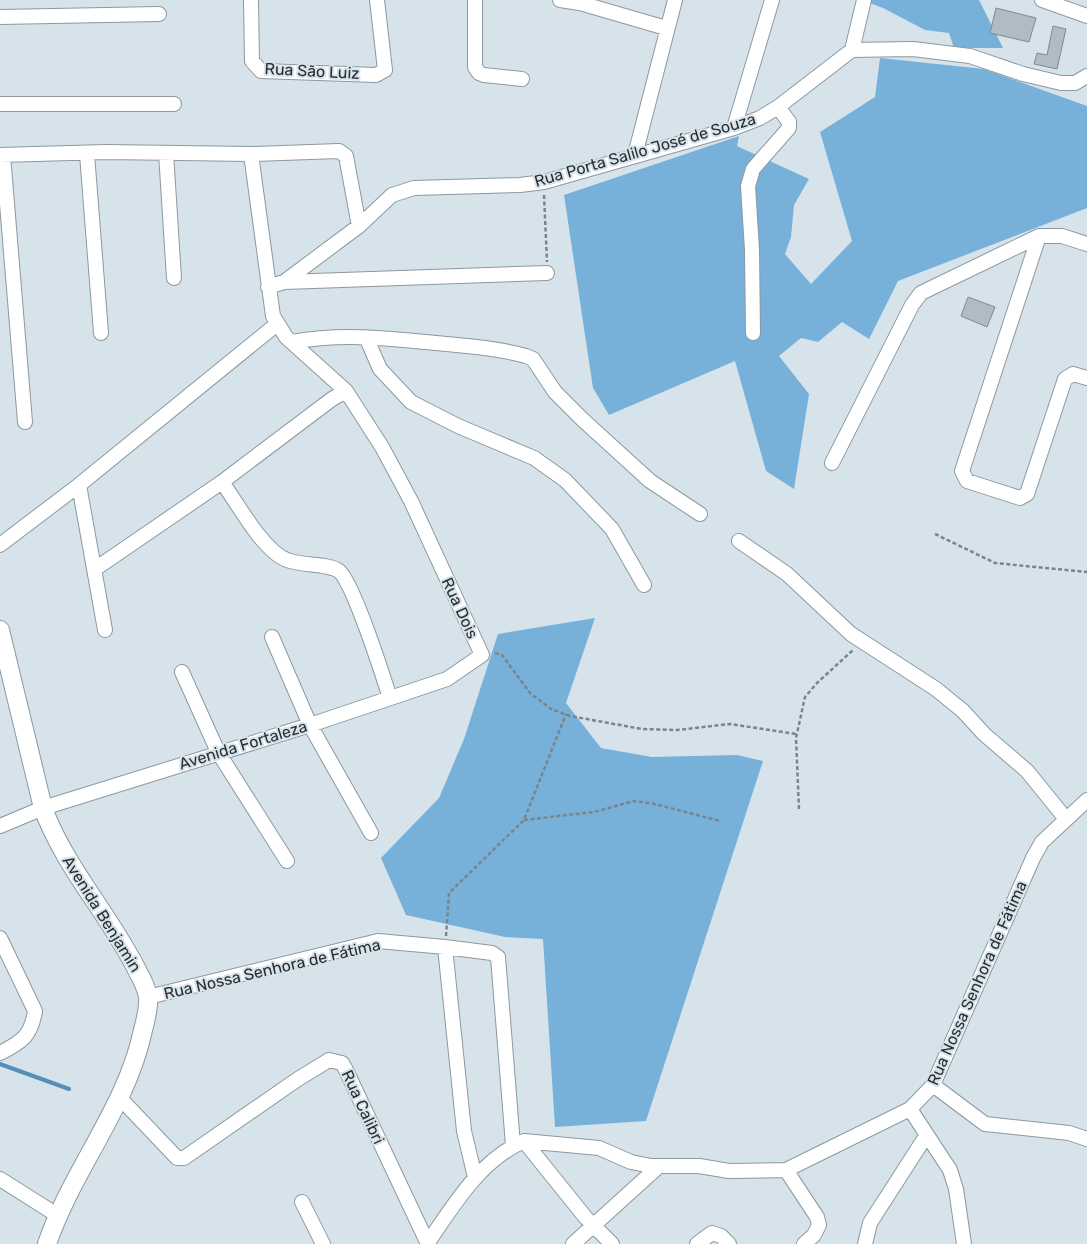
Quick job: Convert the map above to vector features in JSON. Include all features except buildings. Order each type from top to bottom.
[{"type":"street","name":"Rua São Luiz","points":[[251,0],[252,61],[256,68],[261,71],[376,75],[385,70],[377,0]]},
{"type":"street","points":[[475,0],[475,67],[479,73],[484,75],[522,79]]},
{"type":"street","points":[[560,0],[581,1],[666,28]]},
{"type":"street","points":[[635,155],[674,0]]},
{"type":"street","points":[[734,128],[772,0]]},
{"type":"street","points":[[864,0],[852,50],[913,49],[970,56],[1023,74],[1061,83],[1075,83],[1087,76]]},
{"type":"street","points":[[1042,0],[1087,16]]},
{"type":"street","points":[[0,17],[159,14]]},
{"type":"street","name":"Rua Porta Salilo José de Souza","points":[[268,287],[284,282],[359,226],[392,195],[403,190],[414,188],[520,185],[544,182],[734,128],[760,118],[778,107],[852,50]]},
{"type":"street","points":[[0,104],[174,104]]},
{"type":"street","points":[[753,333],[752,250],[748,186],[753,169],[789,128],[789,122],[778,107]]},
{"type":"street","points":[[25,422],[1,155],[250,154],[339,151],[346,156],[359,226]]},
{"type":"street","points":[[166,153],[174,278]]},
{"type":"street","points":[[87,154],[101,333]]},
{"type":"street","points":[[0,545],[79,485],[277,324],[273,316],[268,287],[250,154]]},
{"type":"street","points":[[832,463],[912,305],[921,293],[1039,236],[1062,236],[1087,244]]},
{"type":"street","points":[[1039,236],[962,471],[967,481],[1020,498],[1028,494],[1066,380],[1073,374],[1087,378]]},
{"type":"street","points":[[284,282],[547,273]]},
{"type":"street","name":"Rua Dois","points":[[277,324],[292,342],[346,391],[382,447],[410,501],[482,655]]},
{"type":"street","points":[[292,342],[324,336],[366,337],[483,348],[526,356],[533,359],[564,402],[630,463],[650,481],[700,514]]},
{"type":"street","points":[[366,337],[380,369],[411,402],[458,426],[534,458],[565,480],[612,529],[644,585]]},
{"type":"street","points":[[95,569],[222,482],[332,399],[346,391]]},
{"type":"street","points":[[222,482],[270,550],[286,560],[303,565],[332,568],[343,575],[365,624],[390,698]]},
{"type":"street","points":[[79,485],[105,630]]},
{"type":"street","points":[[739,541],[786,574],[862,643],[936,689],[1027,771],[1066,819]]},
{"type":"street","name":"Avenida Benjamin","points":[[0,632],[43,808],[51,829],[68,860],[125,946],[145,986],[148,997]]},
{"type":"street","points":[[272,637],[310,725],[371,833]]},
{"type":"street","name":"Avenida Fortaleza","points":[[0,826],[43,808],[218,752],[310,725],[447,679],[482,655]]},
{"type":"street","points":[[182,672],[218,752],[287,862]]},
{"type":"street","name":"Rua Nossa Senhora de Fátima","points":[[148,997],[378,941],[445,947],[492,954],[498,957],[518,1143],[598,1148],[631,1162],[659,1166],[699,1166],[729,1171],[786,1170],[910,1109],[920,1101],[933,1085],[1033,858],[1042,842],[1087,800]]},
{"type":"street","points":[[0,938],[35,1011],[28,1034],[14,1046],[0,1053]]},
{"type":"street","points":[[445,947],[464,1130],[475,1177]]},
{"type":"street","points":[[48,1244],[57,1215],[97,1142],[139,1050],[148,997]]},
{"type":"street","name":"Rua Calibri","points":[[119,1097],[180,1159],[298,1079],[329,1060],[337,1060],[342,1063],[346,1070],[427,1244]]},
{"type":"street","points":[[933,1085],[985,1124],[1069,1133],[1087,1138]]},
{"type":"street","points":[[910,1109],[950,1170],[956,1189],[964,1244]]},
{"type":"street","points":[[865,1244],[870,1223],[926,1136]]},
{"type":"street","points":[[427,1244],[475,1177],[518,1143],[612,1244]]},
{"type":"street","points":[[573,1244],[659,1166]]},
{"type":"street","points":[[786,1170],[817,1217],[819,1225],[814,1235],[804,1244]]},
{"type":"street","points":[[0,1179],[57,1215]]},
{"type":"street","points":[[302,1202],[323,1244]]},
{"type":"street","points":[[700,1241],[712,1233],[717,1234],[729,1244]]},
{"type":"path","points":[[544,182],[547,273]]},
{"type":"path","points":[[935,534],[995,563],[1087,572]]},
{"type":"path","points":[[799,809],[795,755],[796,734],[805,698],[817,683],[862,643]]},
{"type":"path","name":"Rua Dois","points":[[482,655],[490,653],[502,654],[530,693],[551,709],[566,714],[642,729],[677,730],[730,724],[796,734]]},
{"type":"path","points":[[445,947],[449,893],[524,820],[566,714]]},
{"type":"path","points":[[524,820],[594,812],[634,801],[655,804],[720,820]]},
{"type":"shaded area","points":[[861,0],[979,0],[1003,48],[954,48],[949,33],[925,30],[883,8]]},
{"type":"shaded area","points":[[880,58],[984,69],[1087,106],[1087,208],[898,281],[869,339],[842,322],[818,342],[801,338],[779,356],[809,394],[794,489],[766,471],[735,361],[609,415],[593,388],[564,195],[739,136],[737,146],[809,179],[794,205],[791,237],[785,254],[811,284],[852,241],[820,132],[875,97]]},
{"type":"shaded area","points":[[595,618],[566,703],[601,748],[652,757],[737,755],[763,761],[646,1121],[555,1127],[543,939],[505,937],[406,915],[381,858],[439,798],[464,739],[498,634]]},
{"type":"waterway","points":[[0,1064],[69,1089]]}]
